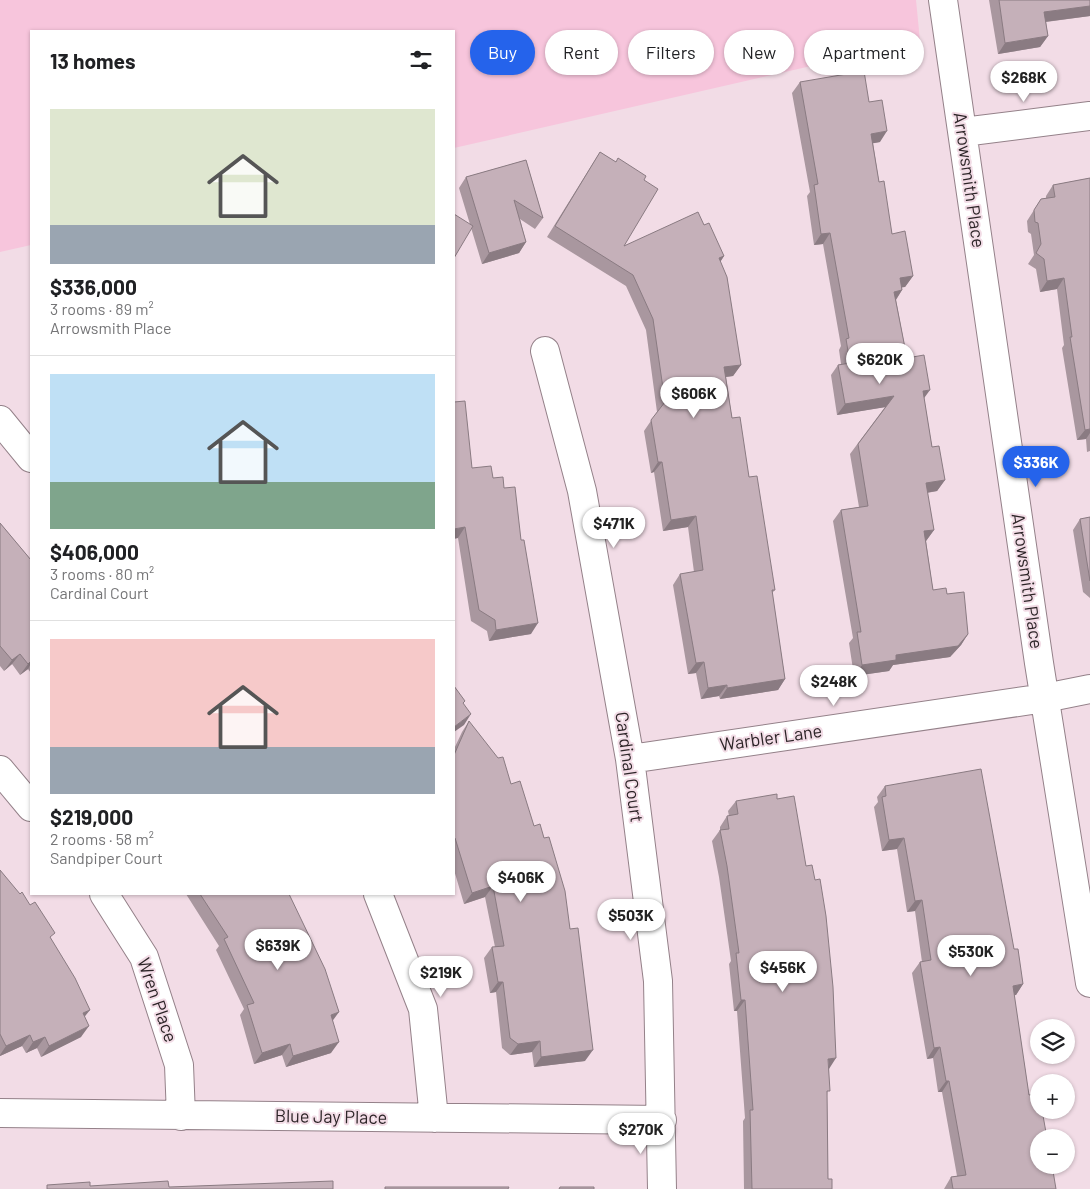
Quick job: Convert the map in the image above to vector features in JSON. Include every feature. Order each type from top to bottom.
[{"type":"street","name":"Arrowsmith Place","points":[[943,0],[1045,698],[1090,982]]},
{"type":"street","points":[[963,132],[1090,116]]},
{"type":"street","name":"Cardinal Court","points":[[545,351],[582,491],[630,759],[658,981],[662,1189]]},
{"type":"street","points":[[0,420],[30,457]]},
{"type":"street","name":"Warbler Lane","points":[[630,759],[1045,698],[1090,689]]},
{"type":"street","points":[[0,770],[30,806]]},
{"type":"street","name":"Wren Place","points":[[105,895],[144,957],[179,1065],[181,1116]]},
{"type":"street","points":[[378,895],[423,1009],[434,1118]]},
{"type":"street","name":"Blue Jay Place","points":[[0,1113],[662,1120]]},
{"type":"shaded area","points":[[0,0],[916,0],[919,30],[804,30],[804,68],[794,70],[794,30],[724,30],[724,75],[772,75],[455,148],[455,30],[30,30],[30,245],[0,252]]},
{"type":"building","points":[[999,0],[1090,0],[1090,6],[1044,12],[1048,36],[1005,43]]},
{"type":"building","points":[[841,75],[865,75],[869,102],[882,100],[887,131],[871,134],[879,182],[884,181],[892,234],[905,231],[913,276],[900,278],[902,290],[894,292],[907,358],[924,355],[930,390],[923,391],[932,447],[939,446],[945,480],[926,483],[934,530],[924,531],[933,590],[946,588],[947,594],[964,592],[968,634],[958,646],[896,655],[896,660],[862,665],[857,632],[861,632],[841,510],[868,506],[858,444],[894,396],[845,404],[838,365],[850,363],[846,339],[849,338],[830,233],[821,234],[814,185],[818,184],[800,82]]},
{"type":"building","points":[[600,152],[616,162],[618,158],[646,176],[644,180],[658,189],[624,246],[698,212],[704,225],[709,223],[724,256],[719,258],[727,277],[741,365],[724,367],[732,418],[740,417],[749,477],[757,476],[775,590],[772,590],[785,679],[727,688],[727,685],[708,688],[704,662],[696,663],[680,574],[703,570],[696,516],[671,520],[662,462],[658,462],[651,420],[665,402],[653,319],[633,275],[555,226]]},
{"type":"building","points":[[526,160],[543,218],[514,200],[526,242],[489,253],[466,177]]},
{"type":"building","points":[[1090,178],[1090,429],[1085,430],[1070,337],[1072,337],[1064,278],[1047,281],[1044,259],[1036,253],[1041,244],[1034,210],[1041,199],[1055,197],[1053,185]]},
{"type":"building","points":[[455,215],[473,226],[455,256]]},
{"type":"building","points":[[465,401],[472,468],[491,466],[493,478],[503,477],[504,488],[515,487],[521,540],[524,540],[538,623],[496,630],[495,620],[479,610],[465,527],[455,529],[455,402]]},
{"type":"building","points":[[1090,517],[1090,581],[1080,519]]},
{"type":"building","points":[[0,523],[30,559],[30,662],[28,664],[20,654],[12,660],[0,646]]},
{"type":"building","points":[[455,687],[465,701],[463,703],[471,714],[455,726]]},
{"type":"building","points":[[469,721],[498,758],[503,757],[511,784],[520,781],[534,826],[540,824],[544,838],[549,837],[565,891],[570,929],[578,928],[593,1050],[541,1057],[540,1041],[518,1044],[510,1038],[503,982],[498,982],[492,947],[504,946],[493,886],[472,893],[455,838],[455,753]]},
{"type":"building","points":[[981,769],[1014,949],[1018,949],[1023,984],[1013,986],[1030,1095],[1030,1119],[1044,1119],[1045,1129],[1030,1129],[1030,1174],[1054,1174],[1056,1189],[953,1189],[951,1177],[966,1175],[949,1081],[946,1081],[940,1047],[934,1048],[920,962],[931,960],[922,900],[915,901],[904,838],[889,840],[882,797],[886,796],[885,786]]},
{"type":"building","points":[[777,794],[777,799],[794,796],[806,866],[812,865],[815,880],[820,879],[826,916],[833,987],[836,1058],[828,1059],[830,1091],[827,1091],[828,1179],[832,1179],[832,1189],[752,1189],[750,1110],[753,1110],[745,1000],[741,1000],[736,953],[739,953],[720,830],[729,829],[727,816],[738,814],[736,801]]},
{"type":"building","points":[[0,870],[20,894],[22,892],[30,905],[35,902],[55,933],[50,937],[75,978],[90,1010],[83,1013],[89,1026],[49,1046],[45,1037],[33,1042],[30,1035],[6,1046],[0,1034]]},
{"type":"building","points":[[201,895],[289,895],[325,969],[339,1012],[331,1015],[339,1042],[293,1056],[290,1044],[262,1053],[247,1005],[254,1003],[224,939],[228,937]]},
{"type":"building","points":[[168,1181],[169,1187],[333,1181],[333,1189],[47,1189],[47,1185],[90,1182],[90,1186]]},
{"type":"building","points":[[385,1187],[509,1187],[508,1189],[385,1189]]},
{"type":"building","points":[[560,1187],[594,1187],[594,1189],[559,1189]]}]
